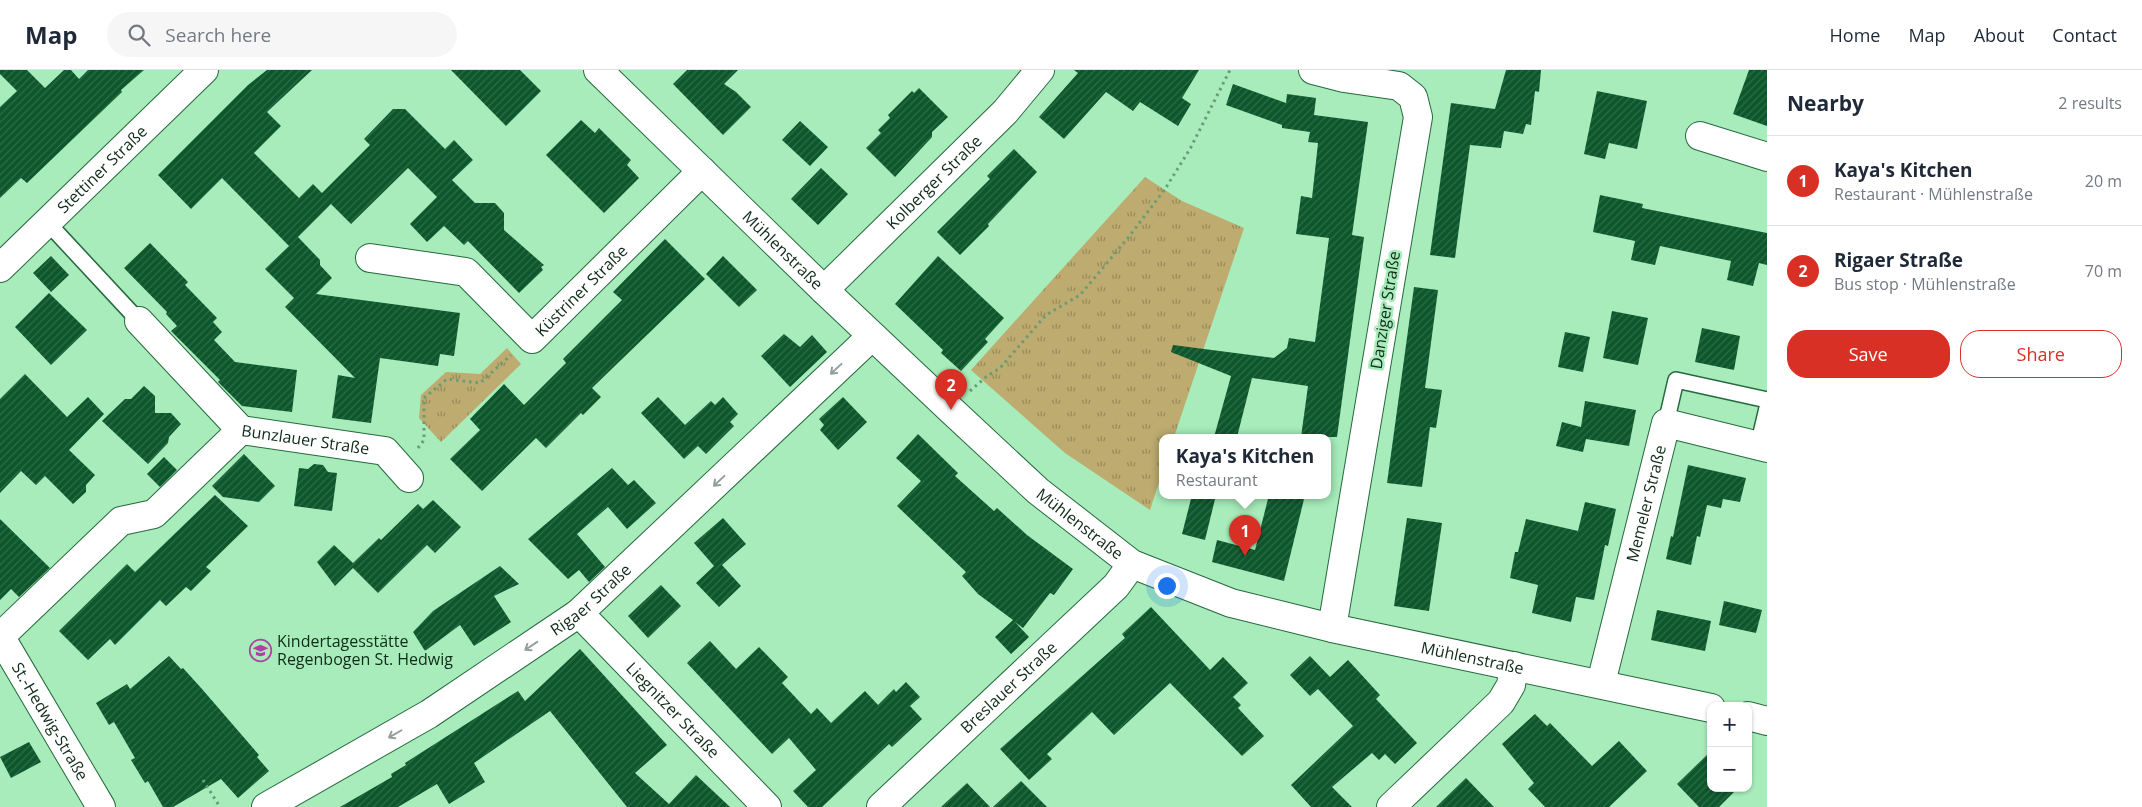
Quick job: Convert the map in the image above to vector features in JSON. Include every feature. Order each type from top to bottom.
[{"type":"street","name":"Stettiner Straße","points":[[0,268],[204,70]]},
{"type":"street","name":"Mühlenstraße","points":[[598,70],[872,336],[1038,491],[1132,564],[1231,603],[1332,628],[1601,683],[1707,707]]},
{"type":"street","name":"Kolberger Straße","points":[[824,290],[1005,112],[1040,70]]},
{"type":"street","name":"Danziger Straße","points":[[1313,70],[1344,78],[1368,75],[1399,86],[1413,98],[1418,117],[1332,628]]},
{"type":"street","points":[[1700,136],[1767,157]]},
{"type":"street","name":"Küstriner Straße","points":[[370,258],[466,272],[532,339],[702,171]]},
{"type":"street","points":[[139,321],[241,430]]},
{"type":"street","name":"Rigaer Straße","points":[[266,807],[429,714],[580,613],[872,336]]},
{"type":"street","name":"Memeler Straße","points":[[1601,683],[1666,423],[1763,447]]},
{"type":"street","name":"Bunzlauer Straße","points":[[0,636],[121,521],[154,514],[241,430],[385,451],[407,475]]},
{"type":"street","name":"Breslauer Straße","points":[[881,807],[1116,586],[1132,564]]},
{"type":"street","name":"Liegnitzer Straße","points":[[580,613],[767,807]]},
{"type":"street","name":"St.-Hedwig-Straße","points":[[0,636],[101,807]]},
{"type":"street","points":[[1390,807],[1501,702],[1510,684],[1514,666]]},
{"type":"street","points":[[1752,717],[1767,720]]},
{"type":"lane","points":[[47,222],[139,321]]},
{"type":"lane","points":[[1666,423],[1676,380],[1767,400]]},
{"type":"lane","points":[[1763,447],[1767,408]]},
{"type":"path","points":[[951,410],[986,377],[1000,368],[1046,315],[1080,295],[1128,238],[1165,189],[1190,149],[1230,70]]},
{"type":"path","points":[[407,475],[424,440],[424,398],[447,379],[480,383],[532,339]]},
{"type":"path","points":[[203,780],[220,807]]},
{"type":"green space","points":[[1145,177],[1182,201],[1244,228],[1175,434],[1159,434],[1159,482],[1150,510],[1065,453],[971,370]]},
{"type":"green space","points":[[507,348],[521,364],[441,442],[419,418],[421,395],[446,372],[480,374]]},
{"type":"building","points":[[0,70],[27,70],[45,88],[64,70],[71,70],[79,79],[88,70],[144,70],[121,90],[122,92],[27,183],[21,178],[0,198],[0,107],[17,91],[0,74]]},
{"type":"building","points":[[267,70],[312,70],[267,112],[281,126],[254,153],[299,198],[313,184],[322,193],[370,145],[364,139],[393,109],[405,109],[445,149],[454,140],[473,160],[452,180],[475,203],[495,203],[504,213],[504,230],[544,265],[541,267],[543,270],[519,293],[468,241],[464,245],[444,226],[427,242],[410,224],[437,197],[408,168],[351,224],[331,204],[298,237],[320,260],[320,265],[332,278],[316,294],[460,313],[454,356],[440,354],[438,366],[380,358],[371,423],[332,418],[338,375],[355,378],[285,307],[294,298],[265,269],[289,246],[222,178],[191,209],[158,175],[248,85]]},
{"type":"building","points":[[451,70],[520,70],[541,91],[506,126]]},
{"type":"building","points":[[687,70],[738,70],[724,84],[736,92],[751,107],[723,135],[673,84]]},
{"type":"building","points":[[1074,70],[1199,70],[1182,98],[1191,104],[1178,126],[1140,102],[1133,111],[1106,92],[1064,139],[1039,117],[1078,73]]},
{"type":"building","points":[[1506,70],[1541,70],[1539,92],[1535,91],[1531,125],[1526,124],[1523,134],[1504,131],[1501,148],[1470,145],[1455,258],[1430,255],[1451,103],[1495,109]]},
{"type":"building","points":[[1749,70],[1767,70],[1767,126],[1733,114]]},
{"type":"building","points":[[1233,84],[1286,103],[1287,94],[1316,98],[1314,115],[1368,122],[1352,235],[1364,237],[1337,437],[1331,437],[1331,434],[1301,434],[1308,386],[1252,378],[1238,434],[1215,434],[1231,376],[1171,352],[1173,345],[1274,358],[1287,348],[1289,338],[1315,342],[1329,238],[1296,234],[1301,196],[1312,198],[1318,143],[1308,142],[1310,132],[1282,128],[1282,125],[1226,105]]},
{"type":"building","points":[[919,88],[948,117],[932,132],[932,137],[895,177],[866,148],[881,133],[878,130],[890,118],[888,115],[912,91],[914,93]]},
{"type":"building","points":[[1597,91],[1647,101],[1637,149],[1609,143],[1605,159],[1584,154]]},
{"type":"building","points":[[581,120],[595,133],[599,128],[631,160],[627,165],[639,178],[604,213],[546,155]]},
{"type":"building","points":[[800,121],[828,147],[810,166],[782,140]]},
{"type":"building","points":[[1014,149],[1037,172],[988,224],[989,226],[960,255],[937,232],[990,179],[987,176]]},
{"type":"building","points":[[821,168],[848,194],[818,225],[791,199]]},
{"type":"building","points":[[1600,195],[1643,204],[1642,208],[1767,233],[1767,265],[1759,263],[1753,286],[1727,280],[1731,261],[1660,246],[1655,265],[1631,260],[1635,241],[1593,232]]},
{"type":"building","points":[[665,239],[705,279],[592,388],[601,397],[583,415],[581,413],[546,448],[536,438],[482,491],[450,459],[480,430],[470,419],[504,384],[524,405],[566,363],[563,359],[622,300],[613,292]]},
{"type":"building","points":[[150,243],[188,282],[185,285],[217,318],[213,322],[222,332],[214,340],[235,362],[297,370],[292,412],[242,406],[218,382],[220,380],[171,331],[177,326],[166,314],[167,312],[124,268]]},
{"type":"building","points":[[51,256],[69,275],[51,292],[33,273]]},
{"type":"building","points":[[723,256],[757,290],[739,307],[706,274]]},
{"type":"building","points":[[938,256],[1004,318],[985,339],[988,342],[961,371],[941,353],[943,350],[895,304]]},
{"type":"building","points":[[1414,287],[1438,290],[1425,388],[1442,390],[1436,428],[1430,427],[1422,487],[1387,483]]},
{"type":"building","points":[[49,293],[87,330],[51,365],[15,327]]},
{"type":"building","points":[[1612,311],[1648,318],[1638,365],[1603,358]]},
{"type":"building","points":[[1702,328],[1740,336],[1734,370],[1695,362]]},
{"type":"building","points":[[1565,332],[1590,337],[1583,372],[1558,367]]},
{"type":"building","points":[[784,334],[800,347],[812,335],[827,352],[790,387],[761,356]]},
{"type":"building","points":[[25,374],[67,417],[88,397],[104,414],[69,450],[95,475],[86,485],[86,492],[73,504],[45,476],[36,485],[21,471],[0,493],[0,399]]},
{"type":"building","points":[[144,386],[155,396],[155,413],[171,413],[181,424],[169,437],[168,443],[148,464],[102,421],[125,399],[131,399]]},
{"type":"building","points":[[658,397],[685,425],[711,401],[715,405],[723,397],[738,414],[730,422],[734,426],[706,454],[698,446],[684,459],[641,413]]},
{"type":"building","points":[[843,397],[867,422],[838,450],[820,430],[824,425],[819,419]]},
{"type":"building","points":[[1585,401],[1636,410],[1629,446],[1586,439],[1583,452],[1556,446],[1562,422],[1581,427]]},
{"type":"building","points":[[918,434],[958,473],[955,476],[994,511],[997,508],[1027,535],[1073,569],[1054,595],[1050,593],[1023,628],[1015,622],[1029,637],[1011,654],[995,637],[1013,620],[978,594],[962,576],[966,572],[897,506],[921,481],[896,458]]},
{"type":"building","points":[[244,454],[275,486],[259,502],[223,497],[212,486]]},
{"type":"building","points":[[164,457],[177,470],[160,487],[147,474]]},
{"type":"building","points":[[314,464],[323,465],[328,472],[337,473],[332,511],[294,506],[299,468],[308,469]]},
{"type":"building","points":[[1688,465],[1746,478],[1740,502],[1723,499],[1721,508],[1707,505],[1700,537],[1697,536],[1691,565],[1666,559],[1671,536],[1673,537]]},
{"type":"building","points":[[612,468],[628,485],[634,480],[656,503],[627,529],[608,507],[577,534],[605,567],[589,582],[579,570],[568,579],[528,539]]},
{"type":"building","points":[[215,495],[248,526],[206,567],[211,571],[191,591],[186,587],[166,606],[160,600],[115,645],[110,639],[88,660],[59,631],[127,564],[135,572]]},
{"type":"building","points":[[1191,499],[1215,499],[1205,540],[1182,534]]},
{"type":"building","points":[[1268,499],[1304,499],[1284,581],[1212,562],[1217,540],[1255,550]]},
{"type":"building","points":[[433,500],[461,527],[435,553],[427,545],[378,593],[353,568],[335,586],[317,562],[334,545],[353,563],[379,538],[381,540],[418,504],[423,509]]},
{"type":"building","points":[[1585,502],[1616,509],[1608,546],[1605,545],[1594,600],[1576,597],[1571,622],[1532,613],[1538,585],[1510,578],[1515,552],[1518,552],[1526,519],[1578,531]]},
{"type":"building","points":[[723,518],[746,544],[722,565],[741,586],[719,607],[696,583],[714,566],[694,543]]},
{"type":"building","points":[[1407,518],[1442,523],[1429,611],[1394,606]]},
{"type":"building","points":[[0,519],[50,568],[19,597],[11,589],[0,600]]},
{"type":"building","points":[[500,566],[519,584],[494,596],[511,622],[474,646],[460,625],[425,651],[413,632],[433,611]]},
{"type":"building","points":[[661,585],[681,606],[648,638],[628,616]]},
{"type":"building","points":[[1724,601],[1762,610],[1756,633],[1719,625]]},
{"type":"building","points":[[1151,607],[1210,670],[1223,657],[1248,683],[1233,697],[1241,705],[1238,708],[1264,736],[1242,756],[1170,683],[1114,735],[1092,712],[1047,754],[1052,759],[1029,780],[1000,749],[1125,638],[1122,634]]},
{"type":"building","points":[[1657,610],[1711,621],[1705,651],[1651,640]]},
{"type":"building","points":[[710,641],[736,669],[759,647],[788,677],[782,683],[811,714],[817,708],[831,723],[865,691],[878,705],[894,689],[896,692],[906,682],[920,697],[910,706],[922,719],[892,747],[889,744],[822,807],[808,807],[793,791],[816,770],[789,738],[772,754],[687,663]]},
{"type":"building","points":[[580,649],[667,745],[635,773],[669,804],[696,775],[730,807],[627,807],[550,711],[474,763],[485,782],[449,804],[437,784],[398,807],[340,807],[392,777],[391,774],[406,765],[405,763],[518,691],[525,701]]},
{"type":"building","points":[[169,656],[202,689],[259,755],[257,757],[269,771],[238,798],[221,779],[173,807],[163,807],[148,781],[145,783],[131,760],[135,758],[114,722],[109,725],[96,703],[127,684],[130,689]]},
{"type":"building","points":[[1310,656],[1330,677],[1348,660],[1380,695],[1376,699],[1417,743],[1395,764],[1385,754],[1379,760],[1372,753],[1332,787],[1352,807],[1311,807],[1291,785],[1353,726],[1318,689],[1310,696],[1290,675]]},
{"type":"building","points":[[1535,714],[1547,726],[1550,723],[1592,766],[1619,741],[1647,771],[1609,807],[1545,807],[1528,789],[1534,783],[1502,744]]},
{"type":"building","points":[[29,742],[41,762],[11,778],[0,757]]},
{"type":"building","points":[[1707,755],[1707,792],[1734,792],[1719,807],[1699,807],[1677,784]]},
{"type":"building","points":[[1466,778],[1494,807],[1436,807]]},
{"type":"building","points":[[1021,781],[1047,807],[993,807]]},
{"type":"building","points":[[967,783],[990,807],[941,807]]},
{"type":"place","name":"Rigaer Straße","points":[[951,410]]},
{"type":"place","name":"Kaya's Kitchen","points":[[1245,556]]},
{"type":"place","name":"Kindertagesstätte Regenbogen St. Hedwig","points":[[261,650]]}]
